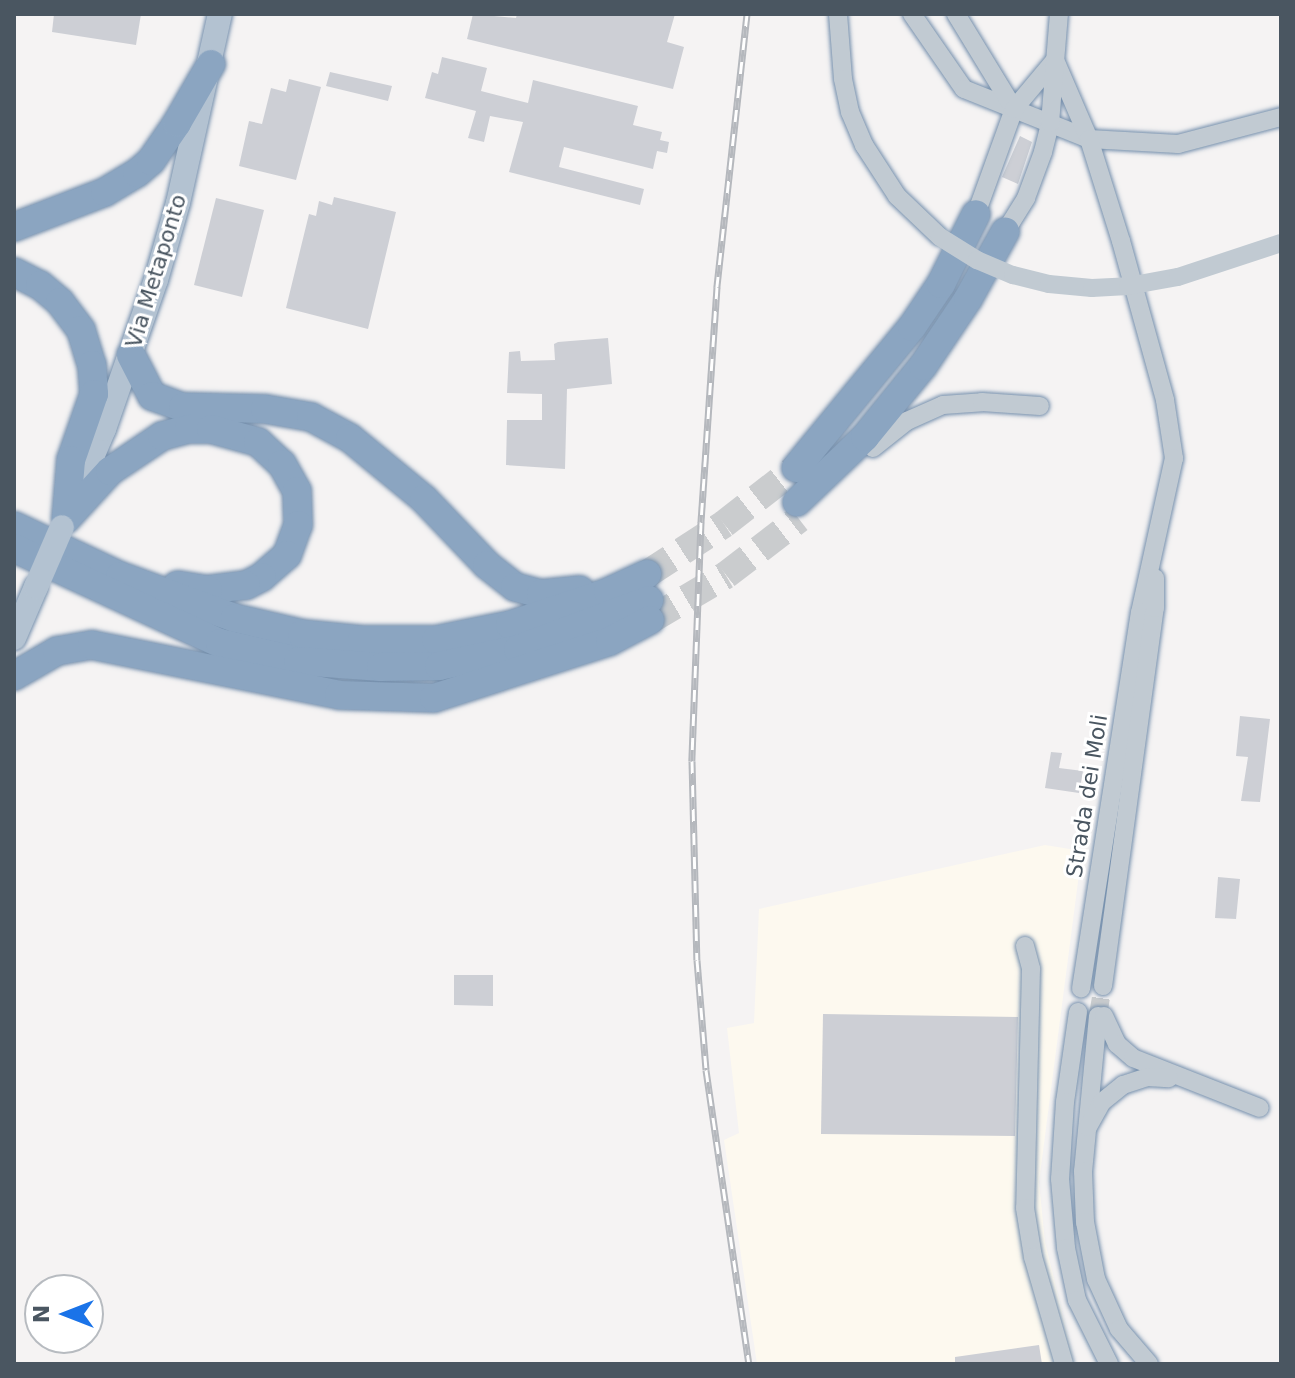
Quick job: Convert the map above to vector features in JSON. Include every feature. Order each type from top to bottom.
[{"type":"highway","points":[[14,227],[83,202],[137,173],[151,161],[177,123],[211,64]]},
{"type":"highway","points":[[796,468],[912,327],[941,284],[976,214]]},
{"type":"highway","points":[[923,366],[865,437],[798,511],[873,448],[968,299],[1005,232]]},
{"type":"highway","points":[[14,272],[40,285],[60,302],[81,330],[92,365],[94,394],[71,460],[64,523]]},
{"type":"highway","points":[[131,355],[152,396],[183,407],[265,409],[311,417],[350,438],[424,499],[487,565],[515,587],[541,594],[576,591],[649,598]]},
{"type":"highway","points":[[64,523],[110,471],[149,443],[174,431],[211,429],[241,435],[271,452],[292,476],[300,511],[294,540],[287,555],[262,577],[237,587],[208,590],[120,576]]},
{"type":"highway","points":[[14,526],[120,576],[235,618],[302,634],[362,640],[436,640],[510,625],[608,592],[649,598]]},
{"type":"highway","points":[[14,548],[220,643],[298,661],[381,667],[439,666],[518,649],[649,598]]},
{"type":"highway","points":[[14,676],[57,651],[92,645],[339,695],[434,698],[610,641],[649,598]]},
{"type":"main road","name":"Via Metaponto","points":[[14,638],[131,355],[178,203],[220,14]]},
{"type":"street","points":[[838,14],[843,79],[850,112],[864,145],[897,196],[940,237],[977,260],[1013,275],[1049,284],[1092,288],[1128,286],[1178,277],[1281,243]]},
{"type":"street","points":[[956,14],[1014,109]]},
{"type":"street","points":[[1005,232],[1026,198],[1050,123],[1059,14]]},
{"type":"street","points":[[913,16],[964,89],[1089,139],[1178,144],[1281,117]]},
{"type":"street","points":[[976,214],[1014,109],[1055,60]]},
{"type":"street","points":[[1055,60],[1089,139],[1165,400],[1174,458],[1154,555],[1155,608],[1103,986]]},
{"type":"street","points":[[873,448],[907,421],[943,405],[982,402],[1040,406]]},
{"type":"street","name":"Strada dei Moli","points":[[1081,988],[1140,612],[1154,555]]},
{"type":"street","points":[[1025,946],[1031,969],[1025,1208],[1033,1257],[1064,1364]]},
{"type":"street","points":[[1078,1012],[1065,1102],[1060,1179],[1066,1248],[1077,1300],[1109,1364]]},
{"type":"street","points":[[1149,1364],[1119,1329],[1096,1279],[1085,1222],[1085,1133],[1101,1016],[1117,1044],[1133,1058],[1177,1078],[1260,1108]]},
{"type":"street","points":[[1085,1133],[1102,1102],[1123,1085],[1147,1077],[1177,1078]]},
{"type":"shaded area","points":[[1045,845],[1082,851],[1039,1182],[1045,1242],[1075,1364],[757,1364],[724,1140],[739,1133],[727,1028],[754,1023],[759,909]]},
{"type":"building","points":[[54,14],[141,14],[136,45],[52,32]]},
{"type":"building","points":[[473,14],[516,18],[517,14],[675,14],[667,42],[684,47],[673,89],[467,39]]},
{"type":"building","points":[[442,57],[487,68],[481,91],[528,103],[533,80],[638,106],[633,125],[662,132],[660,140],[669,142],[667,153],[657,151],[653,169],[564,147],[559,167],[644,189],[640,205],[509,172],[523,122],[490,116],[484,142],[468,138],[476,111],[425,98],[432,72],[438,74]]},
{"type":"building","points":[[330,72],[392,86],[388,101],[326,86]]},
{"type":"building","points":[[289,79],[321,87],[296,180],[239,166],[249,121],[262,124],[271,88],[286,92]]},
{"type":"building","points":[[1020,136],[1032,142],[1018,184],[1002,177]]},
{"type":"building","points":[[334,197],[396,212],[368,329],[286,308],[309,214],[316,216],[319,201],[332,205]]},
{"type":"building","points":[[216,198],[264,210],[242,297],[194,285]]},
{"type":"building","points":[[608,338],[612,384],[567,389],[565,469],[506,465],[507,420],[542,420],[542,394],[507,393],[509,352],[520,351],[521,361],[555,360],[554,344],[558,342]]},
{"type":"building","points":[[1240,716],[1270,719],[1260,802],[1241,801],[1248,757],[1236,756]]},
{"type":"building","points":[[1051,752],[1062,753],[1059,768],[1083,771],[1079,793],[1045,788]]},
{"type":"building","points":[[1218,877],[1240,879],[1236,919],[1215,918]]},
{"type":"building","points":[[454,975],[493,975],[493,1006],[454,1005]]},
{"type":"building","points":[[823,1014],[1018,1017],[1015,1136],[821,1134]]},
{"type":"building","points":[[1039,1345],[1042,1364],[955,1364],[955,1357]]},
{"type":"tunnel","points":[[647,574],[724,524],[796,468]]},
{"type":"tunnel","points":[[650,620],[726,575],[799,519]]},
{"type":"tunnel","points":[[1098,1016],[1103,986]]},
{"type":"railway","points":[[747,14],[717,287],[701,522],[692,761],[697,960],[706,1070],[749,1364]]}]
